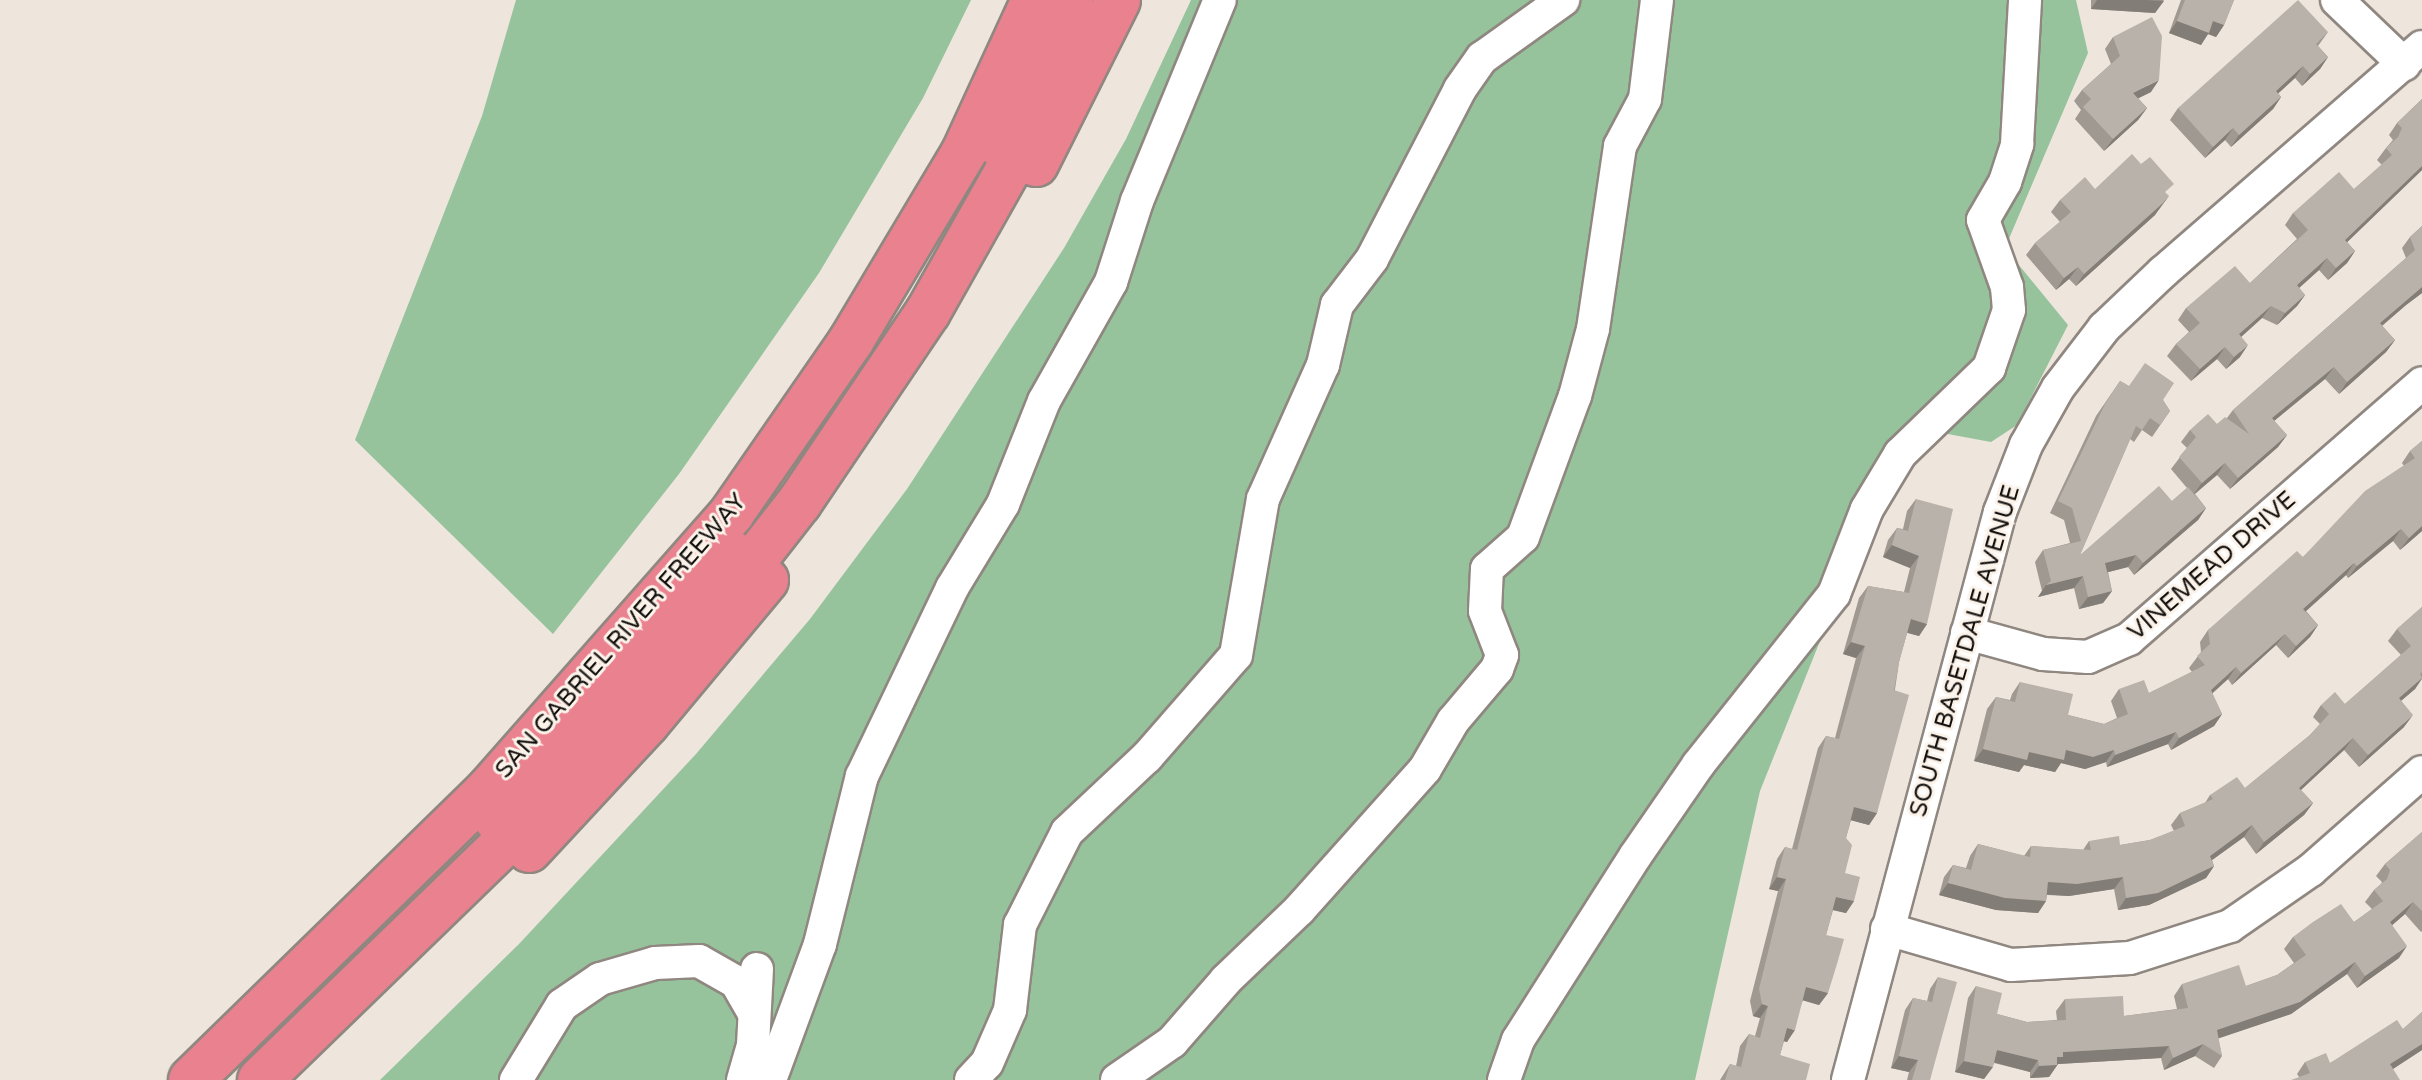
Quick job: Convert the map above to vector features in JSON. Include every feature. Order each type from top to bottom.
[{"type":"highway","name":"SAN GABRIEL RIVER FREEWAY","points":[[191,1080],[488,790],[732,513],[851,341],[964,152],[1034,0]]},
{"type":"highway","points":[[233,1080],[567,751],[761,517],[830,422],[954,224],[1071,0]]},
{"type":"highway","points":[[260,1080],[551,798],[622,722],[790,514],[928,312],[1057,81],[1094,0]]},
{"type":"highway","points":[[292,1080],[569,809],[758,591],[854,461],[952,311],[1056,128],[1118,0]]},
{"type":"street","points":[[770,1080],[820,944],[862,776],[952,588],[1003,504],[1044,401],[1111,282],[1137,201],[1220,0]]},
{"type":"street","points":[[971,1080],[987,1063],[1010,1010],[1020,925],[1067,832],[1147,757],[1236,655],[1263,499],[1323,365],[1337,305],[1372,259],[1460,89],[1482,58],[1563,0]]},
{"type":"street","points":[[1117,1080],[1172,1042],[1226,980],[1291,920],[1425,769],[1453,721],[1497,669],[1502,655],[1485,611],[1487,569],[1523,537],[1575,396],[1593,329],[1620,146],[1645,99],[1657,0]]},
{"type":"street","points":[[1504,1080],[1518,1040],[1636,855],[1698,765],[1834,594],[1867,509],[1900,454],[1989,368],[2009,310],[2007,287],[1983,220],[2005,182],[2017,144],[2025,0]]},
{"type":"street","points":[[2337,0],[2413,56]]},
{"type":"street","name":"SOUTH BASETDALE AVENUE","points":[[1848,1080],[2000,512],[2026,445],[2058,388],[2104,328],[2413,56]]},
{"type":"street","name":"VINEMEAD DRIVE","points":[[1967,633],[2043,654],[2088,657],[2129,639],[2422,383]]},
{"type":"street","points":[[1887,929],[2011,965],[2130,958],[2230,926],[2311,870],[2422,772]]},
{"type":"street","points":[[516,1080],[562,1005],[600,979],[655,963],[699,961],[736,982],[753,1011]]},
{"type":"street","points":[[743,1080],[753,1045],[757,969]]},
{"type":"green space","points":[[516,0],[971,0],[923,98],[819,273],[679,474],[553,634],[355,440],[482,116]]},
{"type":"green space","points":[[1191,0],[2076,0],[2088,53],[2005,248],[2068,325],[2017,425],[1991,442],[1937,432],[1912,448],[1818,646],[1760,791],[1695,1080],[380,1080],[519,944],[696,754],[810,619],[907,489],[1064,248],[1126,139]]},
{"type":"building","points":[[2185,0],[2234,0],[2224,25],[2213,21],[2209,33],[2177,21]]},
{"type":"building","points":[[2298,0],[2328,32],[2316,44],[2328,57],[2310,74],[2303,66],[2276,91],[2281,97],[2239,135],[2233,128],[2213,147],[2178,108]]},
{"type":"building","points":[[2152,17],[2162,36],[2159,80],[2133,93],[2147,108],[2113,139],[2083,107],[2091,99],[2082,90],[2120,56],[2113,37]]},
{"type":"building","points":[[2422,99],[2422,166],[2345,240],[2355,251],[2336,268],[2327,258],[2297,285],[2305,295],[2285,313],[2271,306],[2239,334],[2248,345],[2234,357],[2225,347],[2200,369],[2176,344],[2200,323],[2186,308],[2235,266],[2250,283],[2308,230],[2293,213],[2339,172],[2354,189],[2392,155],[2386,148],[2398,137],[2402,128],[2397,123]]},
{"type":"building","points":[[2132,154],[2141,164],[2150,157],[2174,184],[2165,192],[2169,196],[2084,274],[2078,267],[2064,278],[2035,243],[2071,212],[2060,200],[2085,177],[2095,189]]},
{"type":"building","points":[[2422,226],[2422,287],[2380,323],[2395,340],[2347,382],[2334,367],[2272,418],[2287,435],[2238,478],[2225,463],[2202,483],[2179,457],[2196,437],[2190,430],[2208,414],[2217,424],[2225,417],[2249,434],[2233,410],[2415,250],[2410,237]]},
{"type":"building","points":[[2145,363],[2174,383],[2163,400],[2170,411],[2160,425],[2150,418],[2142,430],[2136,426],[2080,555],[2159,486],[2172,501],[2188,487],[2206,508],[2143,563],[2136,555],[2105,563],[2112,591],[2088,597],[2083,576],[2046,585],[2051,581],[2043,550],[2081,541],[2072,508],[2058,501],[2105,404],[2120,381],[2129,386]]},
{"type":"building","points":[[2422,441],[2422,526],[2409,538],[2401,529],[2357,566],[2354,563],[2303,609],[2318,625],[2296,646],[2285,634],[2241,673],[2236,667],[2211,690],[2222,714],[2179,738],[2176,732],[2115,755],[2114,750],[2093,757],[2066,750],[2064,760],[2029,752],[2027,760],[1983,749],[1996,697],[2015,702],[2020,682],[2073,694],[2068,715],[2104,724],[2128,714],[2119,689],[2144,680],[2149,693],[2205,665],[2197,656],[2210,644],[2208,630],[2297,551],[2303,557],[2365,491],[2415,458],[2410,451]]},
{"type":"building","points":[[1916,499],[1953,509],[1927,624],[1911,619],[1899,662],[1894,690],[1909,695],[1877,813],[1854,807],[1846,838],[1852,845],[1845,873],[1860,877],[1854,901],[1836,897],[1826,935],[1844,939],[1828,993],[1806,987],[1795,1030],[1787,1028],[1780,1055],[1810,1064],[1806,1080],[1725,1080],[1730,1064],[1741,1067],[1749,1034],[1760,1038],[1768,1006],[1762,1004],[1759,989],[1786,879],[1777,877],[1785,847],[1797,850],[1826,736],[1839,739],[1865,646],[1851,642],[1868,586],[1909,593],[1919,556],[1892,545],[1897,528],[1908,531]]},
{"type":"building","points":[[2422,607],[2422,678],[2399,698],[2413,715],[2368,755],[2353,738],[2299,788],[2313,803],[2264,842],[2252,825],[2210,856],[2214,866],[2158,893],[2126,898],[2123,877],[2077,884],[2048,882],[2046,901],[2005,898],[1948,883],[1953,865],[1971,870],[1978,844],[2030,857],[2031,846],[2091,850],[2089,841],[2119,836],[2120,845],[2150,840],[2185,826],[2180,813],[2213,799],[2210,795],[2237,777],[2245,788],[2310,735],[2329,714],[2321,705],[2335,692],[2345,704],[2411,646],[2397,629]]},
{"type":"building","points":[[2422,832],[2422,911],[2413,902],[2390,922],[2407,946],[2365,976],[2355,962],[2300,1002],[2217,1030],[2222,1056],[2203,1044],[2173,1058],[2169,1046],[2063,1052],[2063,1057],[2057,1057],[2057,1065],[2039,1066],[2038,1060],[1997,1050],[1993,1067],[1964,1061],[1976,986],[2002,993],[1997,1014],[2027,1022],[2066,1020],[2065,999],[2123,996],[2124,1016],[2188,1008],[2182,984],[2239,965],[2246,986],[2277,975],[2306,955],[2293,937],[2313,922],[2341,904],[2354,922],[2383,901],[2374,890],[2387,879],[2390,870],[2385,864]]},
{"type":"building","points":[[1938,977],[1957,982],[1930,1080],[1912,1080],[1918,1060],[1899,1056],[1913,998],[1932,1002]]},
{"type":"building","points":[[2422,1012],[2422,1044],[2390,1064],[2400,1080],[2291,1080],[2310,1073],[2305,1062],[2326,1053],[2330,1063],[2397,1020],[2403,1029]]}]
